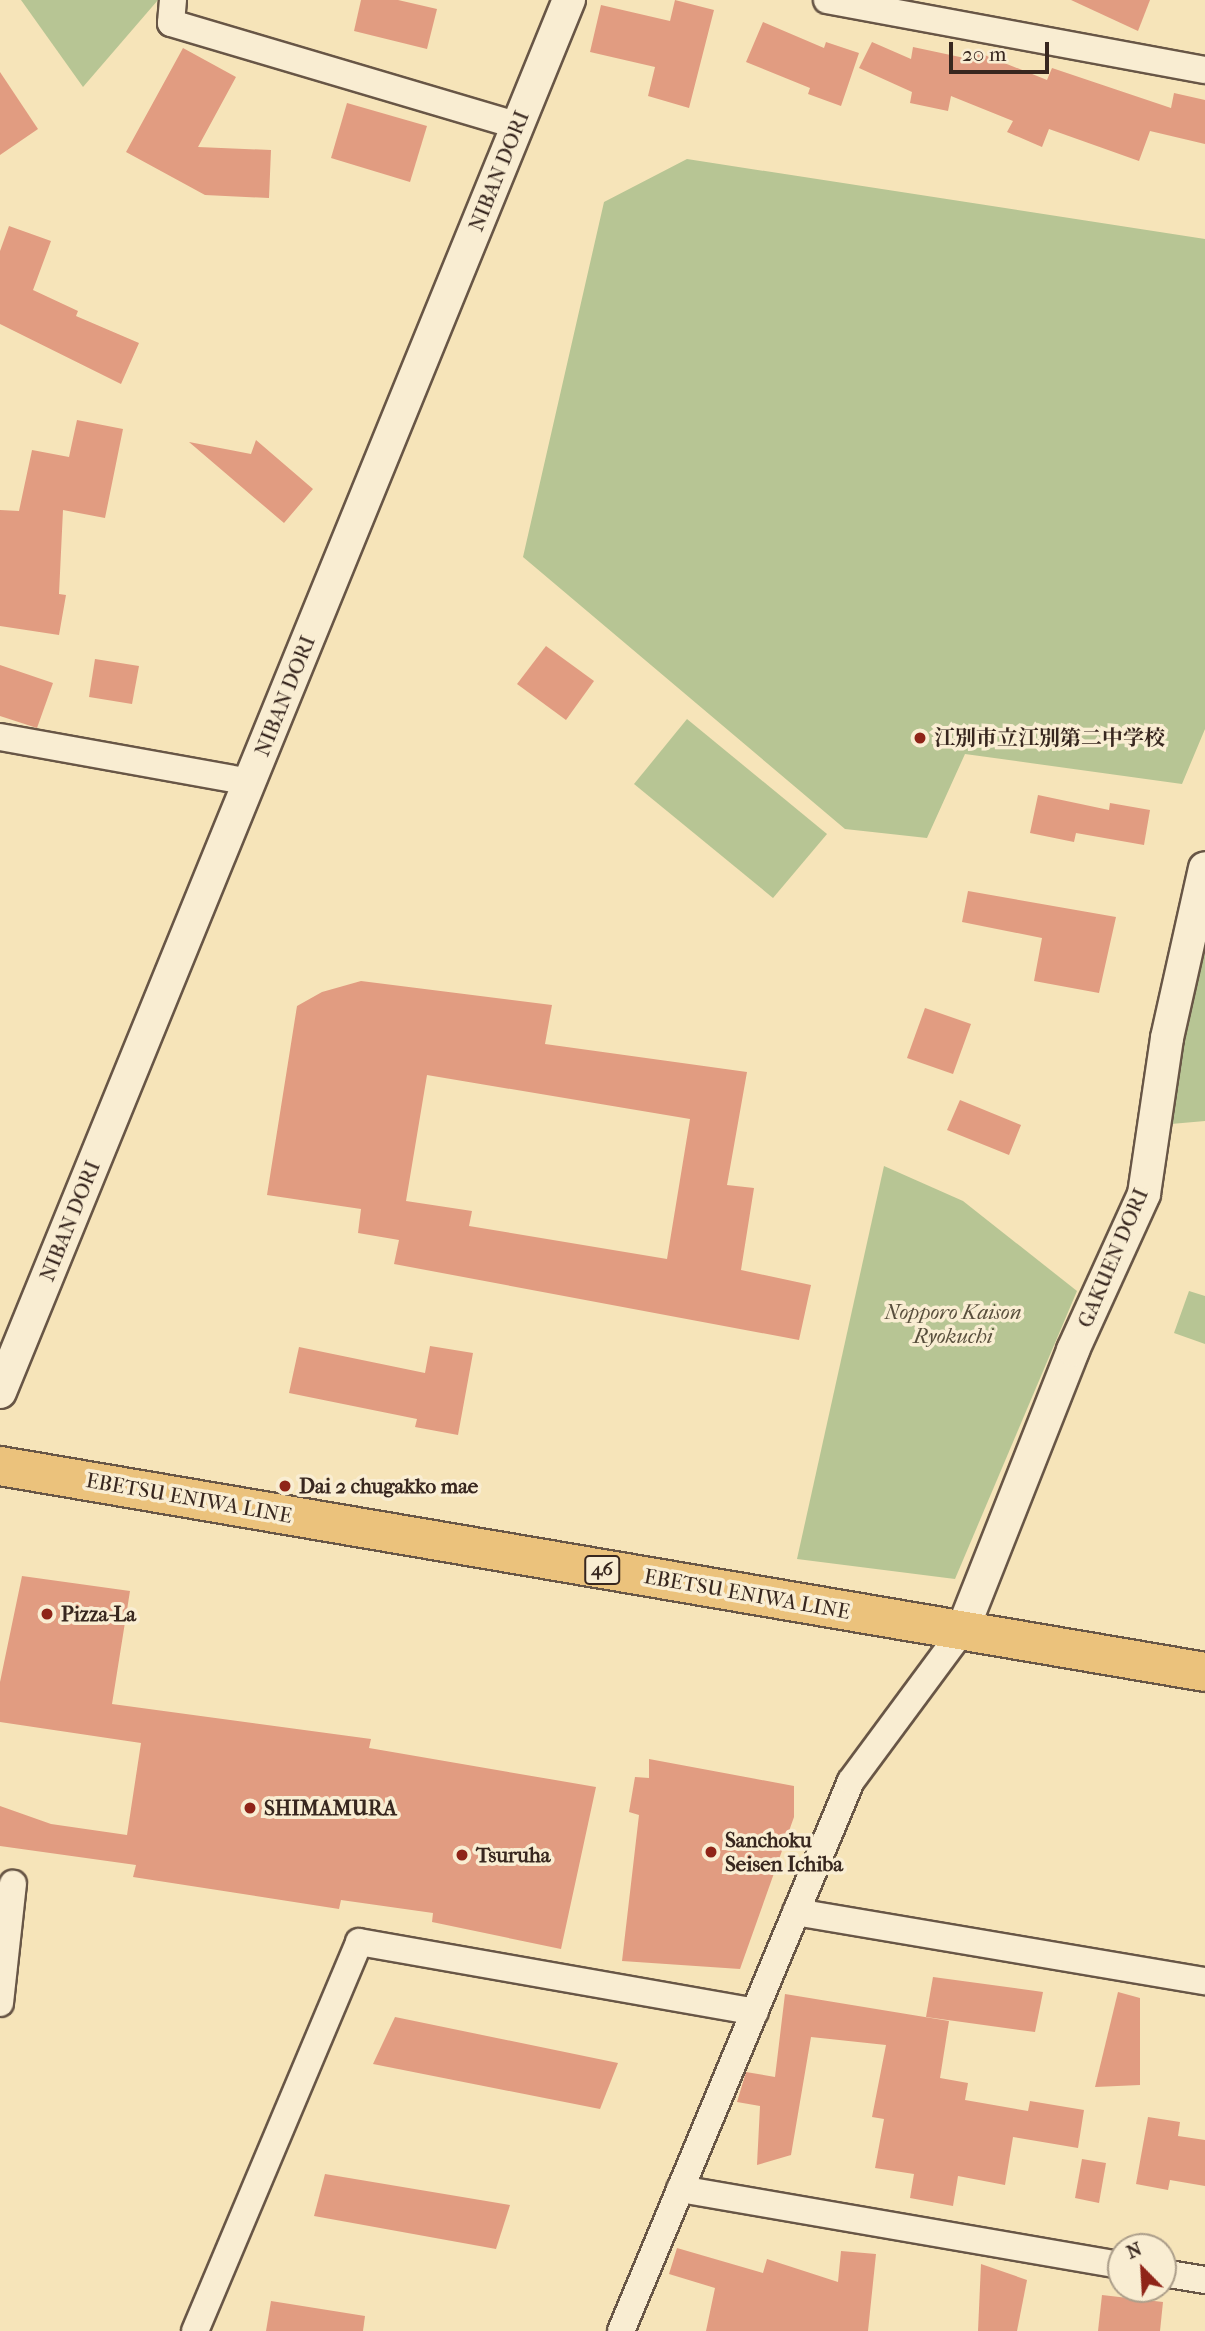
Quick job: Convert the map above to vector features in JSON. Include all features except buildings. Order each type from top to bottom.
[{"type":"main road","name":"EBETSU ENIWA LINE","points":[[0,1466],[1205,1672]]},
{"type":"street","points":[[173,0],[171,23],[518,126]]},
{"type":"street","name":"NIBAN DORI","points":[[0,1392],[569,0]]},
{"type":"street","points":[[828,0],[1205,70]]},
{"type":"street","points":[[0,737],[250,782]]},
{"type":"street","name":"GAKUEN DORI","points":[[962,1631],[1073,1350],[1144,1194],[1167,1038],[1200,908],[1205,868]]},
{"type":"street","points":[[621,2331],[851,1781],[962,1631]]},
{"type":"street","points":[[0,2003],[12,1884]]},
{"type":"street","points":[[796,1912],[1205,1981]]},
{"type":"street","points":[[195,2331],[359,1942],[755,2012]]},
{"type":"street","points":[[680,2189],[1107,2264]]},
{"type":"street","points":[[1177,2275],[1205,2280]]},
{"type":"green space","points":[[21,0],[158,0],[83,87]]},
{"type":"green space","points":[[687,159],[1205,239],[1205,729],[1182,784],[965,754],[927,838],[845,829],[523,557],[604,202]]},
{"type":"green space","points":[[687,719],[827,834],[773,898],[634,784]]},
{"type":"green space","points":[[1205,948],[1205,1121],[1171,1124],[1185,1011]]},
{"type":"green space","name":"Nopporo Kaison Ryokuchi","points":[[884,1166],[963,1201],[1077,1291],[955,1579],[797,1559]]},
{"type":"green space","points":[[1189,1291],[1205,1296],[1205,1344],[1174,1333]]},
{"type":"place","name":"江別市立江別第二中学校","points":[[920,738]]},
{"type":"place","name":"Dai 2 chugakko mae","points":[[285,1486]]},
{"type":"place","name":"Pizza-La","points":[[47,1614]]},
{"type":"place","name":"SHIMAMURA","points":[[250,1808]]},
{"type":"place","name":"Sanchoku Seisen Ichiba","points":[[711,1852]]},
{"type":"place","name":"Tsuruha","points":[[462,1855]]}]
